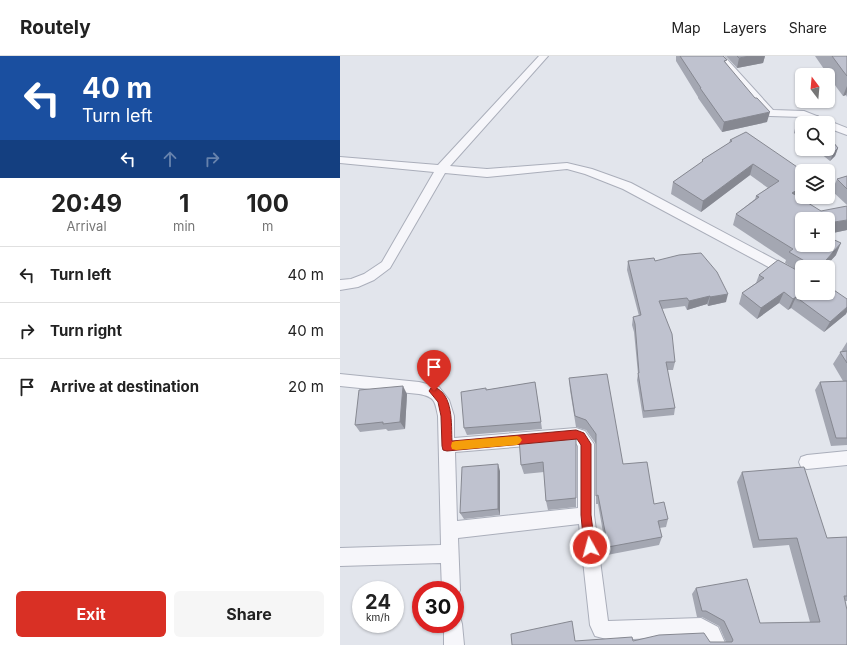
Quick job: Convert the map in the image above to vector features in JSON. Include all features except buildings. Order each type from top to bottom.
[{"type":"street","points":[[340,285],[353,284],[369,277],[386,264],[442,168],[544,56]]},
{"type":"street","points":[[719,56],[767,111],[770,113],[804,114],[809,116]]},
{"type":"street","points":[[835,127],[847,132]]},
{"type":"street","points":[[340,160],[488,173],[567,166],[588,171],[627,186],[795,276]]},
{"type":"street","points":[[340,380],[419,388],[434,391],[442,400],[446,416],[452,581]]},
{"type":"street","points":[[447,446],[576,435],[580,436],[586,444],[586,515],[599,625],[602,629],[610,631],[700,627],[708,630],[715,637],[716,645]]},
{"type":"street","points":[[808,462],[847,458]]},
{"type":"street","points":[[449,530],[586,515]]},
{"type":"street","points":[[340,557],[450,554]]},
{"type":"street","points":[[453,633],[454,645]]},
{"type":"slow traffic","points":[[456,446],[517,440]]},
{"type":"route","points":[[434,391],[442,400],[446,416],[447,446],[576,435],[583,439],[586,444],[586,515],[590,547]]}]
